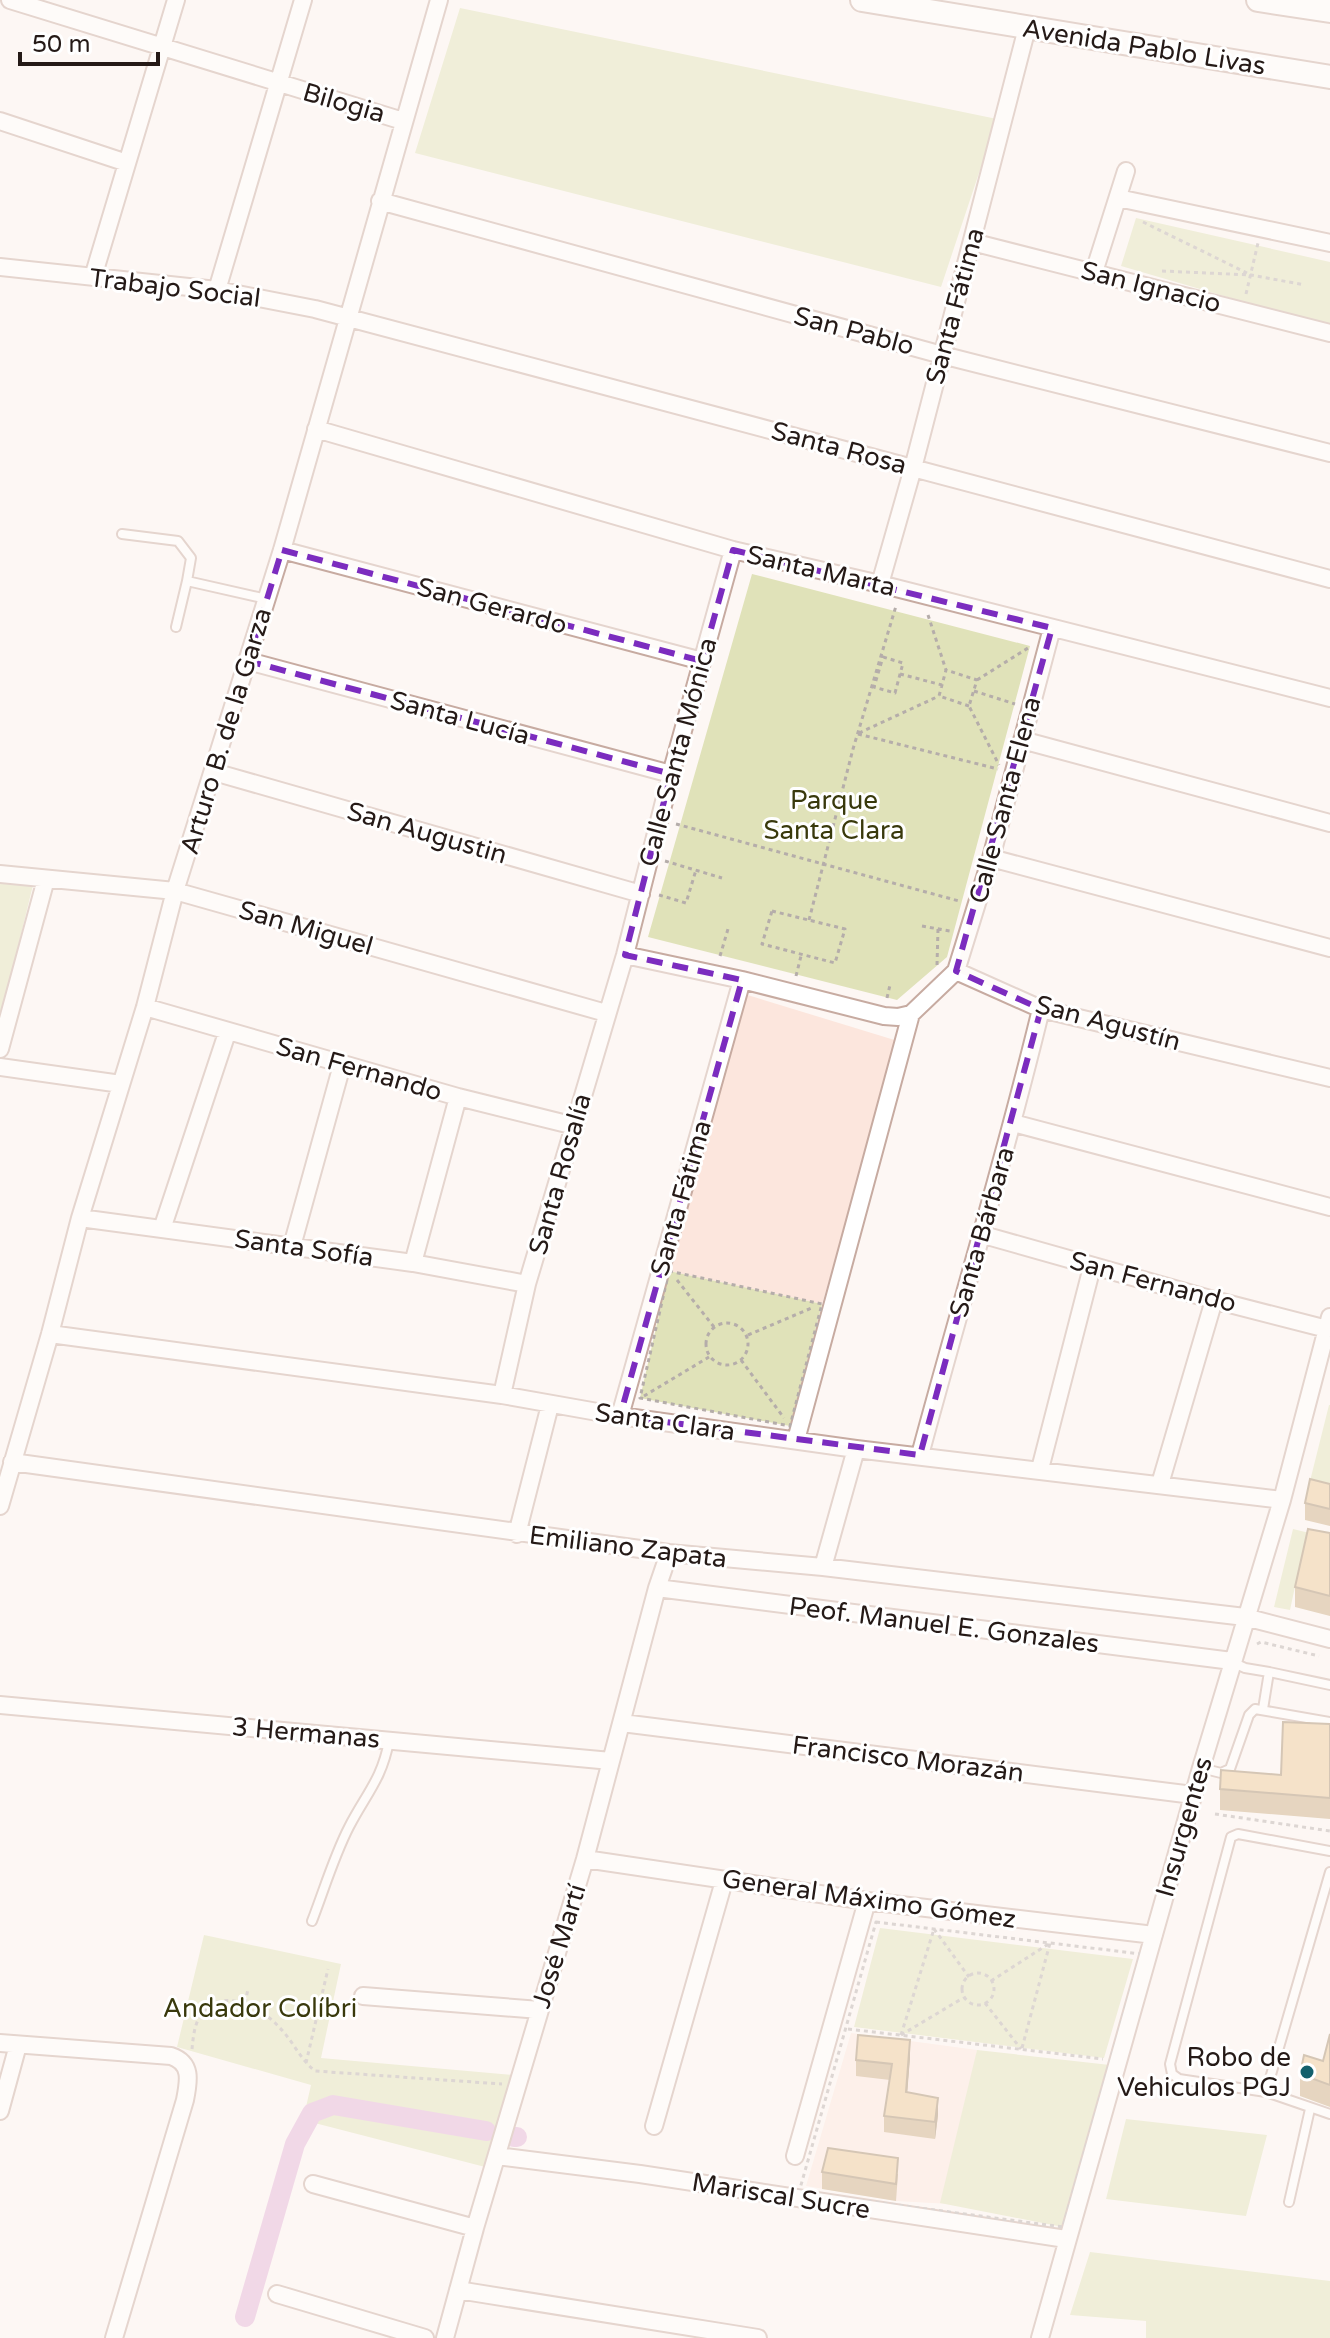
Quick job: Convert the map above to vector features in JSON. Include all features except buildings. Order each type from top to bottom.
[{"type":"main road","name":"Avenida Pablo Livas","points":[[862,0],[1330,77]]},
{"type":"main road","points":[[1258,0],[1330,11]]},
{"type":"street","name":"Bilogia","points":[[10,0],[403,121]]},
{"type":"street","points":[[93,277],[176,0]]},
{"type":"street","points":[[217,290],[303,0]]},
{"type":"street","name":"Arturo B. de la Garza","points":[[0,1506],[80,1218],[145,1007],[175,891],[282,550],[439,0]]},
{"type":"street","name":"Santa Fátima","points":[[880,584],[1027,28]]},
{"type":"street","points":[[0,121],[127,163]]},
{"type":"street","points":[[1094,272],[1126,171]]},
{"type":"street","points":[[1118,198],[1330,243]]},
{"type":"street","name":"San Pablo","points":[[380,201],[942,355],[1330,453]]},
{"type":"street","name":"San Ignacio","points":[[972,242],[1330,333]]},
{"type":"street","name":"Trabajo Social","points":[[0,267],[217,290],[348,317]]},
{"type":"street","name":"Santa Rosa","points":[[348,317],[1330,579]]},
{"type":"street","name":"Santa Marta","points":[[316,429],[733,550],[1330,698]]},
{"type":"street","name":"San Gerardo","points":[[282,550],[702,661]]},
{"type":"street","name":"Calle Santa Mónica","points":[[625,955],[648,894],[671,774],[733,550]]},
{"type":"street","name":"Calle Santa Elena","points":[[950,968],[991,858],[1052,628]]},
{"type":"street","name":"Santa Lucía","points":[[248,661],[671,774]]},
{"type":"street","points":[[1022,740],[1330,823]]},
{"type":"street","name":"San Augustin","points":[[214,772],[648,894]]},
{"type":"street","points":[[991,858],[1330,948]]},
{"type":"street","name":"San Miguel","points":[[0,874],[175,891],[606,1013]]},
{"type":"street","points":[[0,1049],[46,879]]},
{"type":"street","points":[[625,955],[742,980],[884,1016],[911,1014]]},
{"type":"street","name":"Santa Rosalía","points":[[502,1395],[527,1284],[625,955]]},
{"type":"street","points":[[793,1433],[911,1014],[950,968]]},
{"type":"street","name":"San Agustín","points":[[950,968],[1041,1009],[1330,1078]]},
{"type":"street","name":"Santa Fátima","points":[[620,1416],[742,980]]},
{"type":"street","name":"San Fernando","points":[[145,1007],[342,1065],[575,1126]]},
{"type":"street","name":"Santa Bárbara","points":[[920,1455],[1013,1123],[1041,1009]]},
{"type":"street","points":[[162,1229],[227,1033]]},
{"type":"street","points":[[292,1246],[342,1065]]},
{"type":"street","points":[[0,1067],[121,1084]]},
{"type":"street","points":[[413,1263],[458,1097]]},
{"type":"street","points":[[1013,1123],[1330,1207]]},
{"type":"street","name":"Santa Sofía","points":[[80,1218],[413,1263],[527,1284]]},
{"type":"street","name":"San Fernando","points":[[980,1234],[1214,1300],[1328,1323]]},
{"type":"street","points":[[1040,1469],[1092,1267]]},
{"type":"street","points":[[1160,1484],[1214,1300]]},
{"type":"street","name":"Insurgentes","points":[[1040,2338],[1193,1795],[1238,1664],[1245,1617],[1282,1500],[1328,1323]]},
{"type":"street","name":"Santa Clara","points":[[50,1334],[502,1395],[620,1416],[793,1433],[856,1449],[1282,1500]]},
{"type":"street","points":[[517,1534],[550,1405]]},
{"type":"street","points":[[823,1567],[856,1449]]},
{"type":"street","name":"Emiliano Zapata","points":[[12,1462],[517,1534],[1245,1617],[1330,1639]]},
{"type":"street","name":"José Martí","points":[[445,2338],[585,1859],[669,1553]]},
{"type":"street","name":"Peof. Manuel E. Gonzales","points":[[657,1588],[1238,1664]]},
{"type":"street","name":"3 Hermanas","points":[[0,1705],[611,1761]]},
{"type":"street","name":"Francisco Morazán","points":[[622,1723],[1193,1795]]},
{"type":"street","name":"General Máximo Gómez","points":[[585,1859],[867,1901],[1154,1935]]},
{"type":"street","points":[[654,2126],[724,1881]]},
{"type":"street","points":[[795,2156],[867,1901]]},
{"type":"street","points":[[363,1996],[540,2010]]},
{"type":"street","points":[[0,2043],[171,2056],[183,2062],[188,2069],[185,2100],[114,2338]]},
{"type":"street","points":[[0,2111],[18,2045]]},
{"type":"street","name":"Mariscal Sucre","points":[[497,2156],[640,2174],[1066,2239]]},
{"type":"street","points":[[313,2184],[475,2228]]},
{"type":"street","points":[[458,2290],[758,2338]]},
{"type":"street","points":[[277,2294],[425,2338]]},
{"type":"lane","points":[[122,534],[178,541],[191,558],[176,627]]},
{"type":"lane","points":[[187,581],[267,599]]},
{"type":"lane","points":[[1238,1664],[1330,1685]]},
{"type":"lane","points":[[1263,1709],[1269,1672]]},
{"type":"lane","points":[[1201,1768],[1221,1773],[1230,1769],[1249,1715],[1255,1709],[1330,1722]]},
{"type":"lane","points":[[312,1921],[348,1828],[376,1785],[389,1741]]},
{"type":"lane","points":[[1330,1851],[1238,1834],[1231,1837],[1170,2070],[1179,2079],[1266,2092],[1330,2114]]},
{"type":"lane","points":[[1266,2092],[1330,1872]]},
{"type":"lane","points":[[1289,2202],[1310,2109]]},
{"type":"path","points":[[1136,218],[1251,275]]},
{"type":"path","points":[[1145,219],[1159,222]]},
{"type":"path","points":[[1244,306],[1258,243]]},
{"type":"path","points":[[1161,271],[1251,275],[1305,285]]},
{"type":"path","points":[[809,920],[857,734],[896,606],[907,609]]},
{"type":"path","points":[[918,612],[928,615],[946,670],[939,696]]},
{"type":"path","points":[[1001,770],[969,706],[977,680],[1036,643],[1032,655]]},
{"type":"path","points":[[883,657],[903,663],[900,674],[895,693],[874,687],[883,657]]},
{"type":"path","points":[[946,670],[977,680]]},
{"type":"path","points":[[900,674],[942,685]]},
{"type":"path","points":[[974,691],[1019,705]]},
{"type":"path","points":[[857,734],[939,696],[969,706]]},
{"type":"path","points":[[857,734],[1001,770]]},
{"type":"path","points":[[1001,770],[1005,757]]},
{"type":"path","points":[[675,824],[966,903]]},
{"type":"path","points":[[661,872],[664,861],[722,878]]},
{"type":"path","points":[[648,894],[686,903],[696,870]]},
{"type":"path","points":[[772,911],[845,929],[835,963],[801,954],[762,944],[772,911]]},
{"type":"path","points":[[922,926],[958,933]]},
{"type":"path","points":[[719,960],[728,929]]},
{"type":"path","points":[[938,929],[937,972],[950,968]]},
{"type":"path","points":[[795,979],[801,954]]},
{"type":"path","points":[[886,1002],[890,985]]},
{"type":"path","points":[[669,1271],[822,1304]]},
{"type":"path","points":[[640,1398],[669,1271]]},
{"type":"path","points":[[669,1271],[714,1327]]},
{"type":"path","points":[[793,1433],[822,1304]]},
{"type":"path","points":[[746,1336],[822,1304]]},
{"type":"path","points":[[732,1324],[746,1336],[748,1349],[741,1360],[728,1366],[709,1357],[706,1338],[714,1327],[732,1324]]},
{"type":"path","points":[[640,1398],[709,1357]]},
{"type":"path","points":[[741,1360],[793,1433]]},
{"type":"path","points":[[640,1398],[793,1433]]},
{"type":"path","points":[[1238,1664],[1252,1647],[1261,1642],[1330,1658]]},
{"type":"path","points":[[1215,1814],[1330,1831]]},
{"type":"path","points":[[876,1922],[1050,1943],[1141,1954],[1063,2227],[799,2192],[876,1922]]},
{"type":"path","points":[[934,1929],[969,1977]]},
{"type":"path","points":[[901,2035],[934,1929]]},
{"type":"path","points":[[991,1981],[1050,1943]]},
{"type":"path","points":[[1021,2049],[1050,1943]]},
{"type":"path","points":[[306,2063],[328,1969]]},
{"type":"path","points":[[964,1997],[963,1984],[969,1977],[978,1974],[991,1981]]},
{"type":"path","points":[[964,1997],[976,2005],[985,2003],[992,1996],[991,1981]]},
{"type":"path","points":[[245,2003],[248,1989]]},
{"type":"path","points":[[901,2035],[964,1997]]},
{"type":"path","points":[[188,2069],[198,2019],[210,2004],[230,1999],[245,2003],[278,2025],[315,2071],[517,2085]]},
{"type":"path","points":[[985,2003],[1021,2049]]},
{"type":"path","points":[[845,2029],[1111,2060]]},
{"type":"highlighted area","points":[[282,550],[702,661],[733,550],[1052,628],[956,971],[1041,1009],[920,1455],[620,1416],[742,980],[625,955],[671,774],[248,661]]},
{"type":"shaded area","points":[[741,993],[901,1042],[822,1304],[669,1271]]},
{"type":"shaded area","points":[[851,2033],[977,2050],[950,2204],[896,2201],[806,2186]]},
{"type":"green space","points":[[460,8],[997,119],[941,287],[415,153]]},
{"type":"green space","points":[[1136,218],[1330,262],[1330,327],[1121,266]]},
{"type":"green space","name":"Parque Santa Clara","points":[[752,574],[1030,646],[947,957],[897,1000],[648,937]]},
{"type":"green space","points":[[0,880],[33,885],[0,1021]]},
{"type":"green space","points":[[669,1271],[822,1304],[790,1426],[640,1398]]},
{"type":"green space","points":[[1330,1405],[1330,1490],[1309,1485]]},
{"type":"green space","points":[[1293,1529],[1330,1538],[1330,1549],[1304,1545],[1290,1610],[1274,1607]]},
{"type":"green space","points":[[880,1928],[1133,1959],[1104,2058],[854,2027]]},
{"type":"green space","name":"Andador Colíbri","points":[[204,1935],[341,1964],[321,2058],[514,2075],[489,2168],[303,2120],[311,2085],[177,2047]]},
{"type":"green space","points":[[977,2050],[1110,2065],[1063,2227],[940,2203]]},
{"type":"green space","points":[[1126,2119],[1267,2135],[1246,2216],[1106,2199]]},
{"type":"green space","points":[[1090,2252],[1330,2281],[1330,2338],[1146,2338],[1146,2321],[1070,2315]]},
{"type":"waterway","points":[[245,2317],[295,2144],[312,2113],[333,2105],[486,2131]]},
{"type":"place","name":"Robo de Vehiculos PGJ","points":[[1307,2072]]}]
